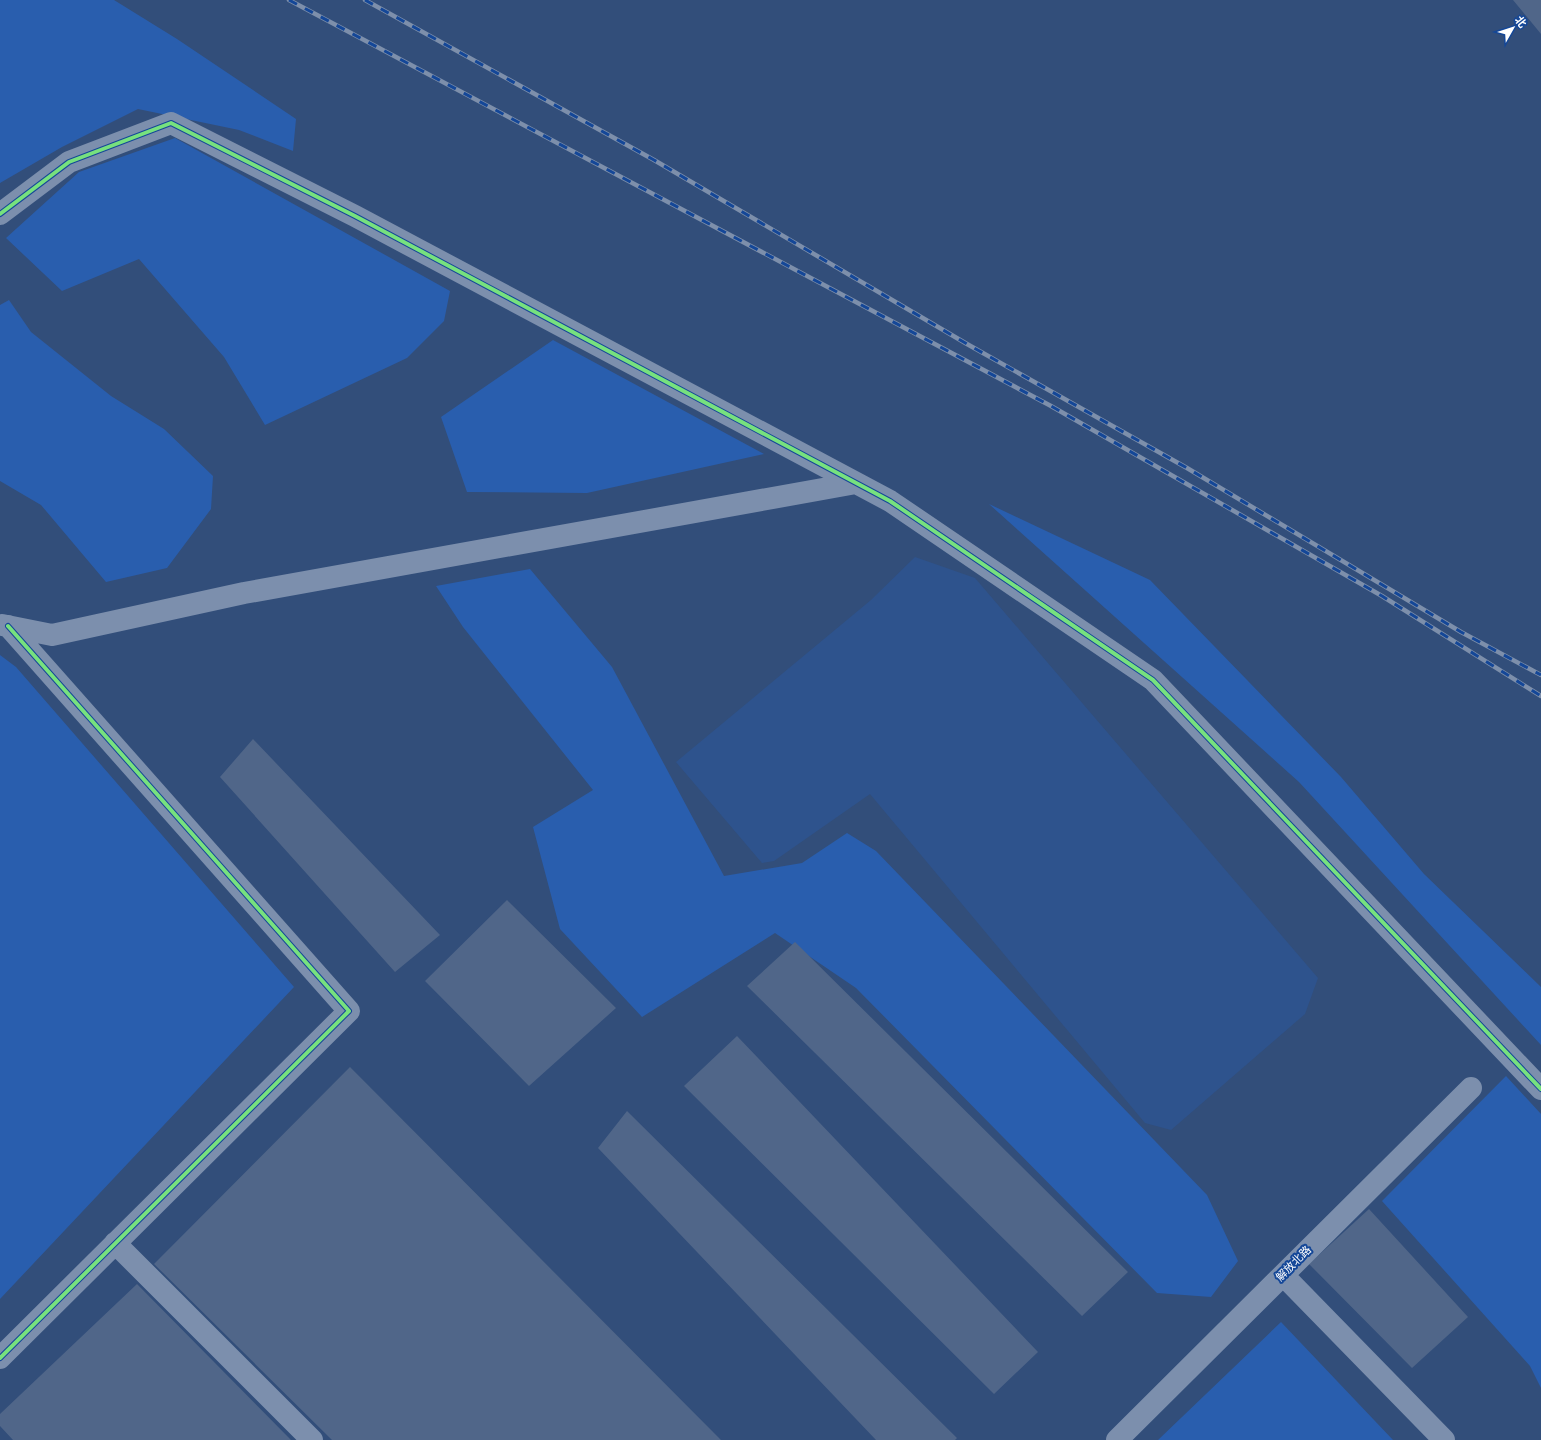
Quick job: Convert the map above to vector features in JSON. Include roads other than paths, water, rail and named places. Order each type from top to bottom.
[{"type":"street","points":[[0,214],[69,162],[171,123],[355,216],[890,501],[1153,680],[1541,1089]]},
{"type":"street","points":[[4,625],[52,634],[244,593],[856,483]]},
{"type":"street","points":[[0,1358],[349,1011],[4,625]]},
{"type":"street","name":"解放北路","points":[[1116,1440],[1471,1088]]},
{"type":"street","points":[[115,1243],[312,1440]]},
{"type":"street","points":[[1283,1275],[1444,1440]]},
{"type":"railway","points":[[289,0],[1051,406],[1382,596],[1541,696]]},
{"type":"railway","points":[[365,0],[654,160],[967,344],[1187,468],[1461,632],[1541,675]]}]
